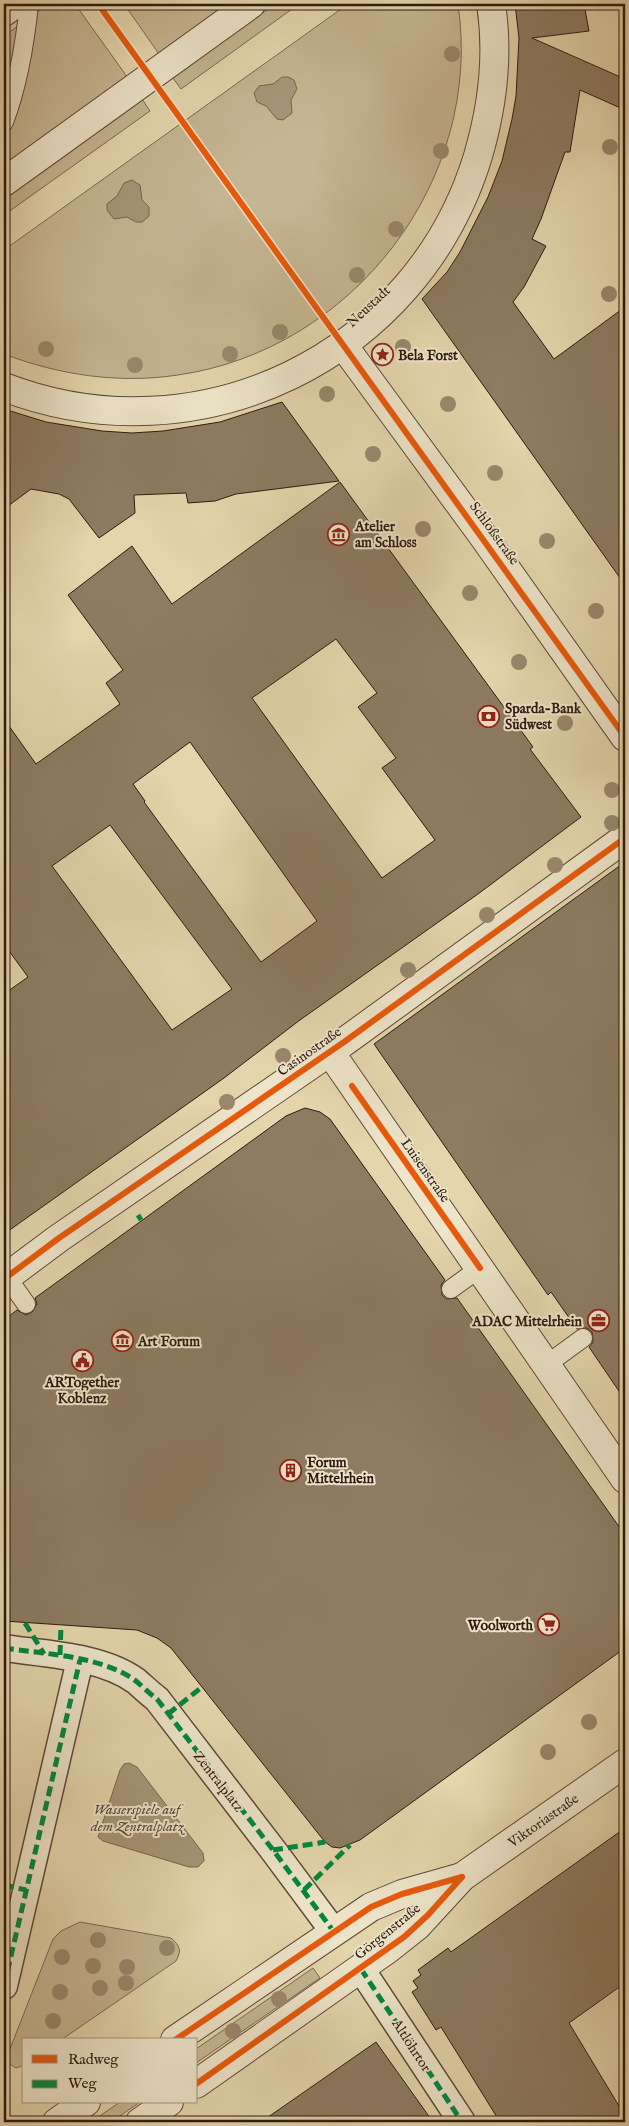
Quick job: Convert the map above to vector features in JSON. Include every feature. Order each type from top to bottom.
[{"type":"street","points":[[4,12],[15,4]]},
{"type":"street","points":[[4,182],[251,4]]},
{"type":"street","name":"Neustadt","points":[[4,387],[55,403],[88,409],[138,412],[170,411],[221,401],[264,388],[323,358],[343,345],[382,312],[409,284],[442,236],[466,189],[482,143],[494,87],[496,57],[491,4]]},
{"type":"street","name":"Schloßstraße","points":[[343,345],[483,536],[625,736]]},
{"type":"street","name":"Casinostraße","points":[[6,1278],[59,1238],[330,1052],[625,838]]},
{"type":"street","name":"Luisenstraße","points":[[330,1052],[625,1479]]},
{"type":"street","name":"Zentralplatz","points":[[4,1648],[60,1655],[80,1660],[110,1668],[135,1681],[157,1700],[284,1863],[334,1932]]},
{"type":"street","points":[[4,1986],[80,1660]]},
{"type":"street","name":"Viktoriastraße","points":[[462,1877],[625,1763]]},
{"type":"street","name":"Görgenstraße","points":[[178,2038],[371,1907],[388,1899],[462,1877]]},
{"type":"street","name":"Görgenstraße","points":[[198,2083],[361,1969],[417,1926],[462,1877]]},
{"type":"street","name":"Altlöhrtor","points":[[361,1969],[462,2122]]},
{"type":"street","points":[[57,2122],[83,2104]]},
{"type":"street","points":[[140,2122],[166,2104]]},
{"type":"lane","points":[[4,122],[14,92],[26,36],[29,4]]},
{"type":"lane","points":[[451,1289],[480,1268]]},
{"type":"lane","points":[[6,1278],[26,1304]]},
{"type":"lane","points":[[546,1365],[583,1338]]},
{"type":"shaded area","points":[[48,4],[75,4],[128,78],[4,167],[4,36]]},
{"type":"shaded area","points":[[124,4],[230,4],[159,54]]},
{"type":"shaded area","points":[[275,4],[299,4],[181,89],[173,78]]},
{"type":"shaded area","points":[[348,4],[458,4],[461,69],[450,133],[427,192],[393,246],[350,293],[299,331],[241,359],[178,375],[156,378],[90,376],[46,367],[4,354],[4,250]]},
{"type":"shaded area","points":[[142,99],[150,111],[4,215],[4,197]]},
{"type":"shaded area","points":[[80,1922],[171,1938],[178,1946],[179,1954],[176,1961],[64,2038],[22,2038],[22,2066],[16,2068],[9,2062],[8,2054],[53,1939],[61,1931]]},
{"type":"shaded area","points":[[313,1968],[320,1978],[198,2062],[198,2048]]},
{"type":"shaded area","points":[[117,2104],[137,2104],[111,2122],[91,2122]]},
{"type":"water","points":[[282,77],[294,80],[297,89],[291,100],[292,113],[283,120],[277,119],[266,106],[257,102],[254,93],[259,86],[273,84]]},
{"type":"water","points":[[132,180],[140,185],[142,200],[149,207],[149,216],[142,222],[136,222],[127,217],[114,219],[107,210],[107,204],[117,196],[124,183]]},
{"type":"water","name":"Wasserspiele auf dem Zentralplatz","points":[[129,1763],[137,1767],[203,1853],[204,1861],[198,1867],[189,1867],[103,1841],[98,1837],[120,1770],[124,1764]]},
{"type":"building","points":[[515,4],[584,4],[589,31],[532,38],[625,79],[625,110],[580,90],[570,152],[565,152],[532,239],[546,246],[524,287],[513,302],[554,359],[625,307],[625,585],[422,299],[447,272],[460,252],[488,197],[502,161],[516,96],[519,38]]},
{"type":"building","points":[[282,402],[339,481],[236,494],[215,501],[188,503],[186,493],[134,495],[135,513],[99,538],[69,499],[59,494],[31,489],[4,509],[4,409],[46,422],[102,431],[132,433],[163,431],[220,422]]},
{"type":"building","points":[[340,482],[533,747],[530,749],[581,817],[478,894],[300,1020],[224,1078],[4,1234],[4,994],[28,977],[4,944],[4,719],[36,764],[120,704],[106,683],[123,670],[68,595],[132,546],[172,604]],"holes":[[[336,639],[377,693],[358,707],[396,758],[382,768],[435,840],[382,878],[252,698]],[[190,742],[317,921],[261,962],[144,802],[133,784]],[[110,825],[232,989],[172,1030],[52,866]]]},
{"type":"building","points":[[625,862],[625,1400],[589,1347],[593,1342],[592,1332],[587,1328],[577,1329],[551,1292],[548,1295],[374,1044]]},
{"type":"building","name":"Forum Mittelrhein","points":[[305,1108],[320,1112],[330,1119],[445,1280],[441,1285],[442,1295],[447,1299],[457,1298],[625,1535],[625,1648],[360,1840],[340,1848],[332,1847],[325,1842],[171,1648],[157,1638],[137,1630],[4,1621],[4,1320],[17,1310],[26,1315],[32,1312],[37,1304],[35,1298],[286,1116]]},
{"type":"building","points":[[625,1828],[625,1983],[569,2023],[625,2116],[625,2122],[500,2122],[441,2027],[436,2030],[412,1992],[418,1988],[413,1981],[421,1975],[418,1970],[448,1948],[451,1952]]},
{"type":"building","points":[[376,2042],[433,2122],[261,2122]]},
{"type":"marked path","points":[[138,1215],[141,1220]]},
{"type":"marked path","points":[[4,1621],[4,1639]]},
{"type":"marked path","points":[[25,1623],[44,1654]]},
{"type":"marked path","points":[[60,1655],[61,1625]]},
{"type":"marked path","points":[[4,1648],[73,1657],[107,1666],[136,1681],[157,1699],[334,1932]]},
{"type":"marked path","points":[[4,1986],[80,1660]]},
{"type":"marked path","points":[[168,1714],[202,1687]]},
{"type":"marked path","points":[[273,1850],[325,1842]]},
{"type":"marked path","points":[[304,1890],[350,1845]]},
{"type":"marked path","points":[[4,1885],[26,1890]]},
{"type":"marked path","points":[[361,1969],[462,2122]]},
{"type":"cycle path","points":[[98,4],[625,737]]},
{"type":"cycle path","points":[[4,1279],[59,1238],[344,1042],[625,838]]},
{"type":"cycle path","points":[[352,1086],[480,1268]]},
{"type":"cycle path","points":[[178,2038],[371,1907],[402,1894],[462,1877]]},
{"type":"cycle path","points":[[198,2083],[404,1937],[428,1915],[462,1877]]},
{"type":"place","name":"Bela Forst","points":[[382,355]]},
{"type":"place","name":"Atelier am Schloss","points":[[339,534]]},
{"type":"place","name":"Sparda-Bank Südwest","points":[[489,716]]},
{"type":"place","name":"ADAC Mittelrhein","points":[[598,1321]]},
{"type":"place","name":"Art Forum","points":[[122,1341]]},
{"type":"place","name":"ARTogether Koblenz","points":[[82,1360]]},
{"type":"place","name":"Forum Mittelrhein","points":[[291,1470]]},
{"type":"place","name":"Woolworth","points":[[549,1625]]}]
